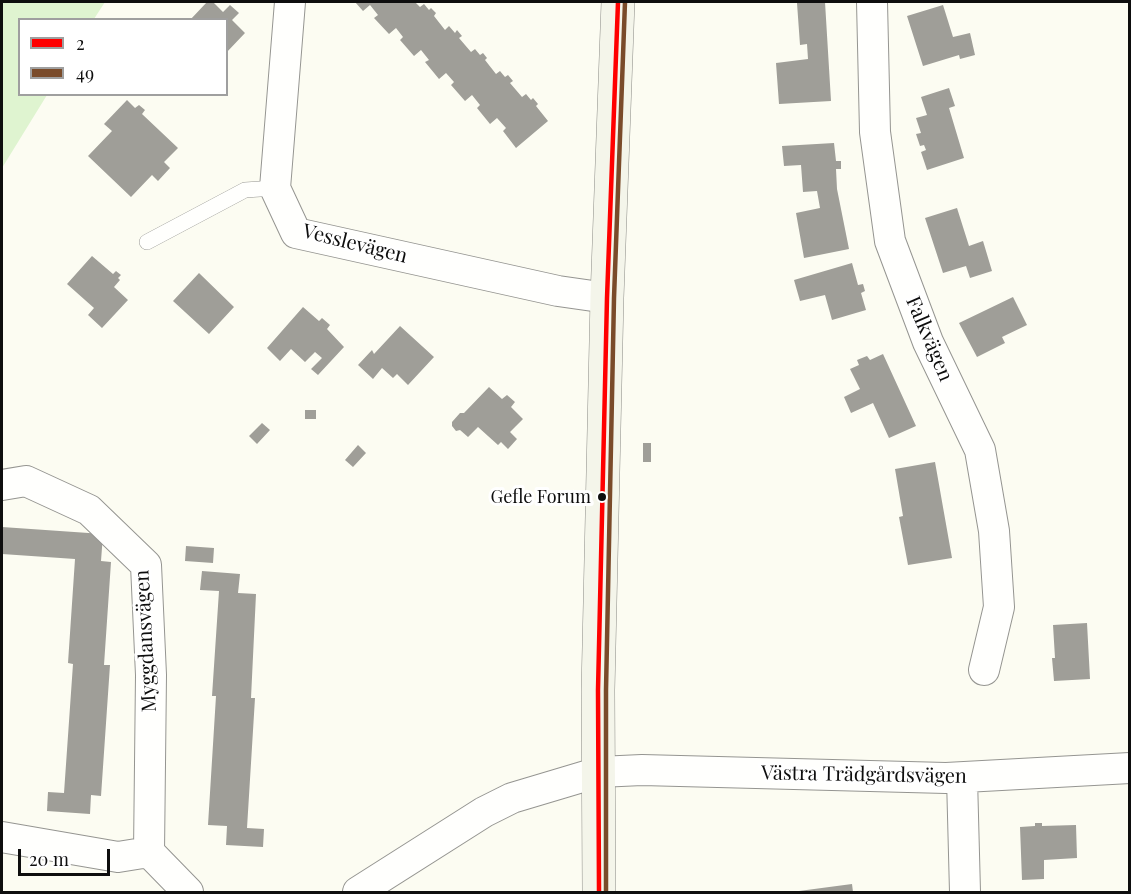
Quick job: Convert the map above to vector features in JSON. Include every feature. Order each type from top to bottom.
[{"type":"street","name":"Vesslevägen","points":[[290,2],[275,188],[296,233],[558,291],[607,298]]},
{"type":"street","points":[[599,892],[598,679],[607,298],[618,2]]},
{"type":"street","name":"Falkvägen","points":[[872,2],[875,132],[890,241],[928,342],[980,450],[994,531],[999,607],[984,670]]},
{"type":"street","name":"Myggdansvägen","points":[[2,485],[26,481],[89,510],[146,565],[151,675],[149,852]]},
{"type":"street","name":"Västra Trädgårdsvägen","points":[[358,892],[484,812],[512,798],[599,772],[642,770],[962,778],[1130,768]]},
{"type":"street","points":[[962,778],[964,892]]},
{"type":"street","points":[[2,837],[118,857],[149,852],[188,892]]},
{"type":"lane","points":[[147,242],[245,190],[275,188]]},
{"type":"green space","points":[[2,2],[105,2],[95,18],[18,18],[18,96],[46,96],[2,168]]},
{"type":"building","points":[[207,2],[213,2],[223,12],[230,5],[239,13],[232,20],[245,33],[228,51],[228,18],[192,18]]},
{"type":"building","points":[[355,2],[415,2],[420,7],[424,4],[429,10],[431,8],[445,30],[449,26],[455,33],[457,30],[462,36],[459,38],[471,52],[475,49],[480,55],[483,53],[487,58],[485,60],[496,74],[500,71],[505,77],[508,75],[513,81],[510,83],[522,97],[526,94],[531,100],[533,98],[538,104],[536,106],[548,121],[516,148],[503,131],[506,128],[497,118],[490,124],[477,108],[480,105],[472,95],[465,101],[451,85],[454,82],[446,73],[439,79],[425,62],[429,60],[421,50],[414,56],[400,40],[403,37],[396,28],[389,34],[374,18],[378,15],[370,5],[363,11]]},
{"type":"building","points":[[825,2],[831,101],[779,104],[776,63],[808,59],[807,44],[800,45],[797,3]]},
{"type":"building","points":[[943,5],[953,37],[970,33],[975,55],[960,59],[959,55],[923,66],[907,16]]},
{"type":"building","points":[[949,88],[955,106],[949,108],[964,158],[927,170],[921,152],[926,150],[924,145],[920,146],[916,134],[921,133],[916,118],[927,115],[921,97]]},
{"type":"building","points":[[127,100],[135,108],[139,105],[145,110],[142,114],[178,148],[164,162],[170,168],[158,181],[152,175],[131,197],[88,156],[112,131],[104,124]]},
{"type":"building","points":[[834,143],[836,161],[841,161],[841,169],[836,169],[837,189],[849,249],[804,258],[796,213],[820,208],[817,191],[803,192],[801,165],[784,166],[782,146]]},
{"type":"building","points":[[957,208],[969,246],[983,241],[992,271],[970,278],[966,266],[943,273],[925,218]]},
{"type":"building","points":[[92,256],[113,274],[116,271],[121,275],[114,287],[128,300],[102,328],[88,315],[94,308],[67,284]]},
{"type":"building","points":[[852,263],[858,285],[863,284],[865,291],[861,293],[866,310],[832,320],[825,295],[800,301],[794,280]]},
{"type":"building","points":[[199,273],[234,307],[209,334],[173,301]]},
{"type":"building","points":[[1013,297],[1027,325],[1002,337],[1005,343],[977,357],[959,323]]},
{"type":"building","points":[[303,307],[319,321],[322,318],[330,325],[327,329],[344,347],[318,375],[311,369],[322,358],[315,352],[305,362],[291,349],[280,361],[267,348]]},
{"type":"building","points":[[400,326],[434,357],[408,385],[397,374],[393,378],[382,368],[373,379],[358,365],[372,350],[374,354]]},
{"type":"building","points":[[883,354],[916,426],[889,438],[873,403],[851,413],[844,397],[860,389],[850,369],[859,365],[857,360],[867,356],[870,360]]},
{"type":"building","points":[[489,387],[502,399],[507,395],[515,402],[511,407],[523,419],[510,432],[517,439],[508,449],[501,442],[498,445],[478,427],[468,437],[460,430],[456,431],[452,426],[452,422],[460,413],[464,413]]},
{"type":"building","points":[[305,410],[316,410],[316,419],[305,419]]},
{"type":"building","points":[[262,423],[270,430],[257,444],[249,436]]},
{"type":"building","points":[[643,443],[651,443],[651,462],[643,462]]},
{"type":"building","points":[[358,445],[366,453],[353,467],[345,460]]},
{"type":"building","points":[[935,462],[952,558],[908,565],[899,517],[903,516],[895,469]]},
{"type":"building","points":[[2,527],[103,534],[101,561],[111,562],[104,665],[110,665],[101,796],[91,795],[90,814],[47,811],[48,792],[64,793],[73,664],[68,663],[75,559],[2,554]]},
{"type":"building","points":[[186,546],[214,548],[213,563],[185,561]]},
{"type":"building","points":[[202,571],[240,574],[238,593],[256,594],[251,698],[255,698],[247,828],[264,829],[263,847],[226,845],[227,826],[208,825],[216,696],[212,696],[219,591],[200,590]]},
{"type":"building","points":[[1087,623],[1090,679],[1054,681],[1053,625]]},
{"type":"building","points":[[1035,823],[1042,823],[1042,826],[1076,825],[1077,858],[1044,860],[1044,879],[1022,880],[1020,827],[1035,826]]},
{"type":"building","points":[[852,884],[853,892],[799,892],[799,891]]},
{"type":"transit line","name":"2","points":[[599,892],[598,690],[607,298],[618,2]]},
{"type":"transit line","name":"49","points":[[606,892],[606,690],[614,298],[625,2]]},
{"type":"place","name":"Gefle Forum","points":[[602,497]]}]
